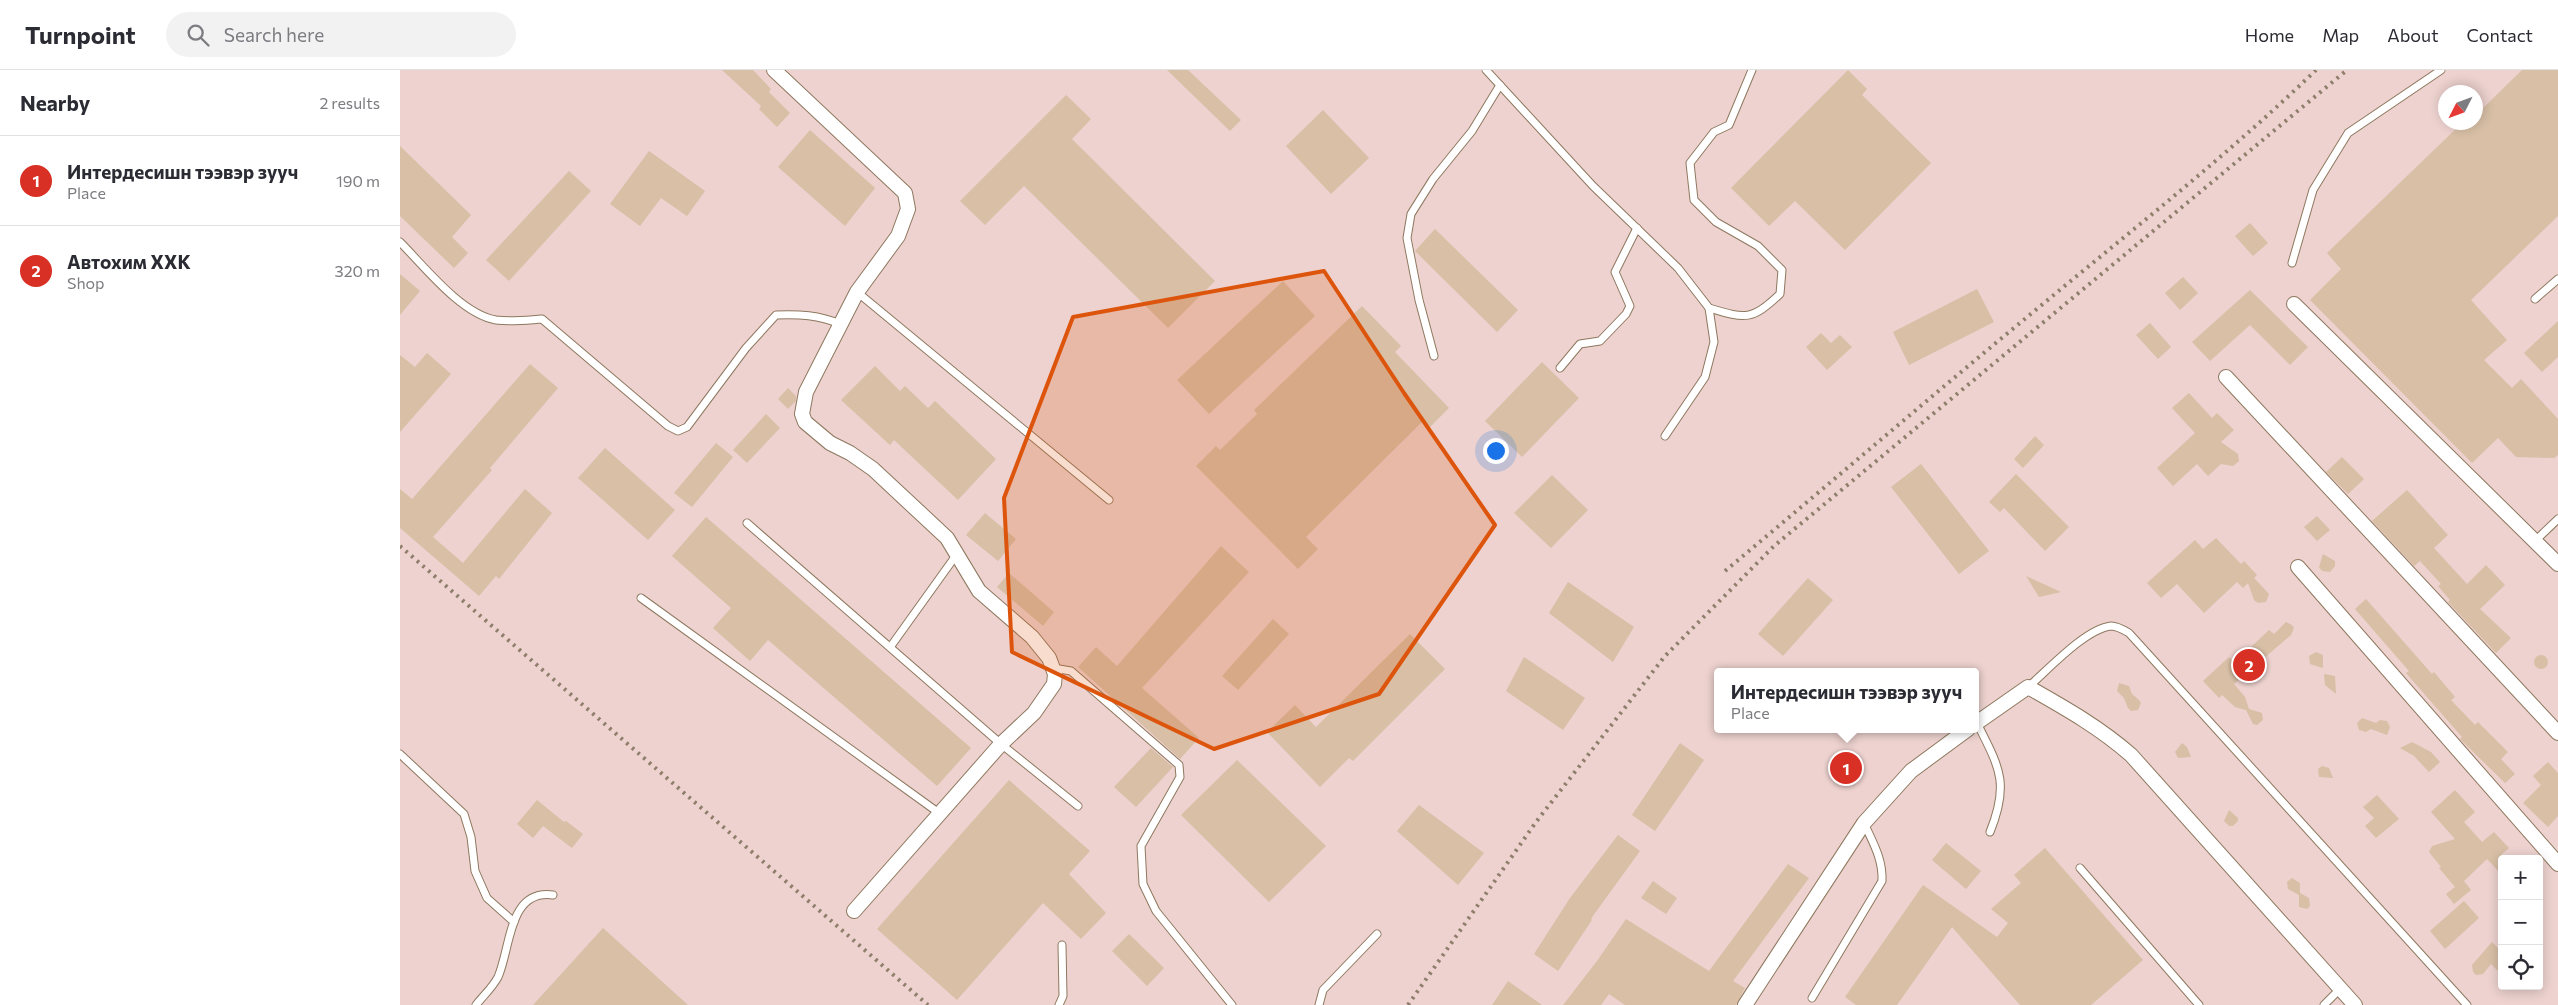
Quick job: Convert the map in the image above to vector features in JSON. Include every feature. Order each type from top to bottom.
[{"type":"street","points":[[774,70],[905,193],[908,209],[898,236],[857,292],[806,392],[802,414],[805,422],[830,443],[850,453],[874,469],[947,538],[979,591],[1032,637],[1049,658],[1053,668],[1054,684],[1034,713],[1001,744],[854,911]]},
{"type":"street","points":[[2294,304],[2558,564]]},
{"type":"street","points":[[2226,377],[2558,733]]},
{"type":"street","points":[[2298,567],[2558,864]]},
{"type":"street","points":[[1979,721],[2028,687],[2088,721],[2131,755],[2355,1005]]},
{"type":"street","points":[[1745,1005],[1864,823],[1911,771],[1962,733]]},
{"type":"lane","points":[[1486,70],[1594,186],[1678,268],[1710,308],[1714,342],[1705,377],[1665,436]]},
{"type":"lane","points":[[1710,308],[1741,318],[1764,308],[1780,294],[1782,270],[1758,246],[1716,222],[1694,200],[1690,163],[1714,132],[1729,125],[1752,70]]},
{"type":"lane","points":[[2292,263],[2313,190],[2348,133],[2441,70]]},
{"type":"lane","points":[[1434,356],[1419,300],[1407,238],[1411,214],[1433,179],[1472,130],[1500,85]]},
{"type":"lane","points":[[1560,368],[1580,344],[1600,341],[1626,314],[1630,306],[1615,272],[1637,228]]},
{"type":"lane","points":[[400,242],[466,307],[494,320],[542,318],[668,426],[678,431],[686,427],[746,348],[776,315],[810,315],[826,318],[840,324]]},
{"type":"lane","points":[[2535,300],[2558,279]]},
{"type":"lane","points":[[857,292],[1109,500]]},
{"type":"lane","points":[[2535,541],[2558,519]]},
{"type":"lane","points":[[747,523],[891,646],[1001,744],[1078,806]]},
{"type":"lane","points":[[891,646],[957,554]]},
{"type":"lane","points":[[641,598],[939,813]]},
{"type":"lane","points":[[2028,687],[2082,641],[2100,629],[2114,626],[2129,633],[2467,1005]]},
{"type":"lane","points":[[1053,668],[1071,670],[1179,765],[1180,777],[1141,846],[1143,884],[1156,911],[1232,1005]]},
{"type":"lane","points":[[1978,733],[1995,759],[2002,785],[1999,811],[1990,832]]},
{"type":"lane","points":[[400,754],[464,814],[471,837],[475,871],[487,898],[514,922]]},
{"type":"lane","points":[[1812,998],[1882,881],[1880,860],[1864,823]]},
{"type":"lane","points":[[2080,868],[2199,1005]]},
{"type":"lane","points":[[476,1005],[498,977],[520,908],[529,899],[542,894],[553,895]]},
{"type":"lane","points":[[1319,1005],[1323,990],[1377,934]]},
{"type":"lane","points":[[1059,1005],[1063,996],[1062,945]]},
{"type":"lane","points":[[2324,1005],[2340,988]]},
{"type":"highlighted area","points":[[1324,271],[1404,393],[1495,525],[1379,694],[1214,749],[1012,652],[1004,498],[1073,317]]},
{"type":"shaded area","points":[[400,70],[2558,70],[2558,1005],[400,1005]]},
{"type":"building","points":[[722,70],[753,70],[771,89],[769,92],[790,113],[777,127],[759,109],[761,106]]},
{"type":"building","points":[[1167,70],[1188,70],[1241,120],[1230,131]]},
{"type":"building","points":[[1848,70],[1867,89],[1862,95],[1931,163],[1845,250],[1795,201],[1769,226],[1731,188]]},
{"type":"building","points":[[2522,70],[2558,70],[2558,216],[2471,300],[2507,340],[2484,360],[2512,388],[2521,379],[2558,419],[2558,455],[2554,458],[2516,457],[2498,438],[2472,463],[2310,300],[2341,269],[2327,253],[2455,130],[2483,130],[2483,108]]},
{"type":"building","points":[[1066,95],[1091,119],[1072,139],[1215,281],[1168,328],[1024,186],[985,225],[960,201]]},
{"type":"building","points":[[1323,110],[1369,158],[1331,194],[1286,146]]},
{"type":"building","points":[[810,130],[875,188],[845,226],[778,167]]},
{"type":"building","points":[[400,146],[471,215],[452,237],[468,253],[454,268],[400,216]]},
{"type":"building","points":[[649,151],[705,191],[687,216],[661,198],[640,226],[610,204]]},
{"type":"building","points":[[569,171],[591,191],[509,281],[486,260]]},
{"type":"building","points":[[2250,223],[2268,243],[2253,256],[2235,236]]},
{"type":"building","points":[[1435,229],[1518,310],[1497,332],[1415,251]]},
{"type":"building","points":[[400,274],[420,291],[400,315]]},
{"type":"building","points":[[2183,277],[2198,293],[2180,310],[2165,293]]},
{"type":"building","points":[[1283,281],[1315,316],[1209,414],[1177,380]]},
{"type":"building","points":[[1977,289],[1994,322],[1909,365],[1893,332]]},
{"type":"building","points":[[2250,290],[2308,347],[2290,365],[2250,325],[2210,361],[2192,342]]},
{"type":"building","points":[[1362,306],[1401,346],[1395,352],[1449,408],[1428,429],[1422,422],[1306,537],[1318,549],[1298,569],[1196,466],[1216,446],[1220,450],[1257,414],[1254,410]]},
{"type":"building","points":[[2558,321],[2558,357],[2542,372],[2524,353]]},
{"type":"building","points":[[2150,323],[2171,347],[2158,359],[2136,335]]},
{"type":"building","points":[[1821,333],[1831,343],[1840,335],[1852,347],[1827,370],[1806,347]]},
{"type":"building","points":[[427,353],[451,374],[400,432],[400,355],[415,367]]},
{"type":"building","points":[[1542,362],[1579,398],[1522,457],[1485,421]]},
{"type":"building","points":[[530,364],[558,388],[490,468],[492,470],[433,537],[463,563],[525,489],[552,513],[499,579],[496,576],[479,596],[400,528],[400,489],[412,499]]},
{"type":"building","points":[[875,366],[900,391],[905,386],[928,408],[935,401],[996,459],[958,500],[894,440],[890,445],[841,400]]},
{"type":"building","points":[[788,388],[796,396],[796,401],[788,409],[778,399]]},
{"type":"building","points":[[2189,393],[2212,418],[2217,413],[2234,430],[2221,442],[2238,454],[2239,461],[2233,466],[2221,464],[2208,476],[2197,464],[2173,486],[2157,468],[2195,433],[2172,408]]},
{"type":"building","points":[[766,414],[780,428],[747,463],[733,450]]},
{"type":"building","points":[[2035,436],[2044,445],[2023,468],[2014,459]]},
{"type":"building","points":[[716,443],[733,457],[692,507],[674,493]]},
{"type":"building","points":[[605,448],[675,510],[648,540],[578,478]]},
{"type":"building","points":[[2342,457],[2364,479],[2348,494],[2326,472]]},
{"type":"building","points":[[1921,464],[1989,551],[1959,574],[1891,487]]},
{"type":"building","points":[[2016,474],[2069,527],[2045,551],[2004,508],[2000,512],[1989,502]]},
{"type":"building","points":[[1552,475],[1588,510],[1551,548],[1514,513]]},
{"type":"building","points":[[2407,490],[2448,535],[2434,548],[2467,584],[2486,565],[2505,585],[2480,609],[2511,638],[2496,653],[2448,602],[2450,600],[2438,586],[2441,584],[2420,561],[2414,566],[2372,521]]},
{"type":"building","points":[[985,513],[1016,539],[998,561],[966,535]]},
{"type":"building","points":[[2317,516],[2330,530],[2317,541],[2304,527]]},
{"type":"building","points":[[706,517],[971,748],[937,786],[768,640],[750,661],[713,628],[731,608],[672,556]]},
{"type":"building","points":[[2216,538],[2241,564],[2244,561],[2257,575],[2254,578],[2269,594],[2266,602],[2258,603],[2254,600],[2248,583],[2243,588],[2237,582],[2204,613],[2177,584],[2161,598],[2147,583],[2195,540],[2203,549]]},
{"type":"building","points":[[1221,546],[1249,572],[1142,688],[1199,738],[1180,759],[1078,667],[1096,647],[1117,666]]},
{"type":"building","points":[[2323,554],[2335,561],[2335,566],[2330,572],[2322,571],[2319,567]]},
{"type":"building","points":[[1009,573],[1054,612],[1043,626],[997,587]]},
{"type":"building","points":[[2026,576],[2061,592],[2039,597]]},
{"type":"building","points":[[1808,578],[1833,600],[1783,656],[1758,634]]},
{"type":"building","points":[[1568,582],[1634,627],[1613,662],[1549,613]]},
{"type":"building","points":[[2366,599],[2432,674],[2434,672],[2455,697],[2451,700],[2475,725],[2478,722],[2508,752],[2501,759],[2515,774],[2505,783],[2460,739],[2462,737],[2406,673],[2409,671],[2355,609]]},
{"type":"building","points":[[1273,619],[1289,634],[1238,690],[1222,676]]},
{"type":"building","points":[[2286,622],[2294,628],[2291,635],[2234,684],[2245,697],[2249,709],[2262,713],[2263,720],[2257,725],[2253,724],[2246,710],[2235,707],[2222,695],[2219,698],[2203,681],[2229,657],[2234,663],[2269,630],[2274,634]]},
{"type":"building","points":[[1410,634],[1445,669],[1353,761],[1349,758],[1320,787],[1267,732],[1295,705],[1316,727]]},
{"type":"building","points":[[2316,652],[2323,655],[2323,668],[2310,664],[2309,656]]},
{"type":"building","points":[[2541,655],[2546,657],[2548,662],[2546,667],[2541,669],[2536,667],[2534,662],[2536,657]]},
{"type":"building","points":[[1524,657],[1585,698],[1563,730],[1506,691]]},
{"type":"building","points":[[2324,674],[2335,676],[2336,694],[2325,685]]},
{"type":"building","points":[[2119,683],[2129,686],[2132,694],[2139,700],[2141,703],[2138,710],[2131,711],[2128,708],[2124,698],[2117,691]]},
{"type":"building","points":[[2362,718],[2376,723],[2380,720],[2387,721],[2390,727],[2387,735],[2371,729],[2366,732],[2359,730],[2357,723]]},
{"type":"building","points":[[2412,742],[2431,752],[2440,762],[2429,772],[2414,756],[2400,748]]},
{"type":"building","points":[[1680,743],[1704,760],[1655,831],[1632,815]]},
{"type":"building","points":[[2182,743],[2187,747],[2191,757],[2178,758],[2175,752]]},
{"type":"building","points":[[1151,748],[1173,767],[1136,807],[1114,787]]},
{"type":"building","points":[[1237,760],[1326,846],[1269,902],[1181,815]]},
{"type":"building","points":[[2548,762],[2558,773],[2558,816],[2548,827],[2523,803],[2541,785],[2533,776]]},
{"type":"building","points":[[2322,766],[2329,768],[2333,778],[2319,777],[2318,769]]},
{"type":"building","points":[[1009,780],[1090,851],[1069,874],[1106,913],[1081,939],[1043,903],[957,1000],[877,929]]},
{"type":"building","points":[[2455,790],[2475,812],[2464,822],[2482,842],[2494,832],[2509,848],[2502,855],[2498,855],[2498,871],[2487,859],[2464,881],[2471,890],[2454,904],[2446,894],[2455,887],[2439,868],[2441,867],[2429,852],[2432,846],[2455,839],[2431,812]]},
{"type":"building","points":[[2377,795],[2399,819],[2376,838],[2365,826],[2374,818],[2363,807]]},
{"type":"building","points":[[537,800],[564,822],[566,821],[583,834],[572,848],[543,826],[533,838],[517,824]]},
{"type":"building","points":[[1419,805],[1484,853],[1458,885],[1397,831]]},
{"type":"building","points":[[2229,810],[2238,818],[2238,821],[2233,826],[2229,826],[2224,821]]},
{"type":"building","points":[[1618,835],[1640,851],[1595,913],[1558,971],[1534,954],[1570,898]]},
{"type":"building","points":[[1946,843],[1981,871],[1966,889],[1932,860]]},
{"type":"building","points":[[2045,848],[2143,960],[2091,1005],[2020,1005],[1952,927],[1897,1005],[1856,1005],[1845,997],[1923,885],[1997,937],[2008,923],[1991,909],[2021,883],[2014,875]]},
{"type":"building","points":[[1788,864],[1809,878],[1733,981],[1745,988],[1736,1005],[1625,1005],[1609,994],[1601,1005],[1563,1005],[1626,919],[1709,971]]},
{"type":"building","points":[[2292,878],[2300,883],[2300,893],[2309,898],[2310,906],[2307,909],[2299,907],[2299,895],[2288,889],[2287,882]]},
{"type":"building","points":[[1653,881],[1677,898],[1666,914],[1641,898]]},
{"type":"building","points":[[2464,901],[2479,918],[2445,949],[2430,931]]},
{"type":"building","points":[[603,928],[688,1005],[533,1005]]},
{"type":"building","points":[[1129,934],[1164,968],[1147,986],[1112,951]]},
{"type":"building","points":[[2492,942],[2498,948],[2498,971],[2491,964],[2483,974],[2476,975],[2473,972],[2472,965]]},
{"type":"building","points":[[1508,981],[1542,1005],[1492,1005]]},
{"type":"railway","points":[[1725,571],[1993,345],[2212,164],[2316,70]]},
{"type":"railway","points":[[1408,1005],[1536,822],[1665,656],[1774,546],[2347,70]]},
{"type":"railway","points":[[400,546],[928,1005]]},
{"type":"place","name":"Автохим ХХК","points":[[2249,665]]},
{"type":"place","name":"Интердесишн тээвэр зууч","points":[[1846,768]]}]
